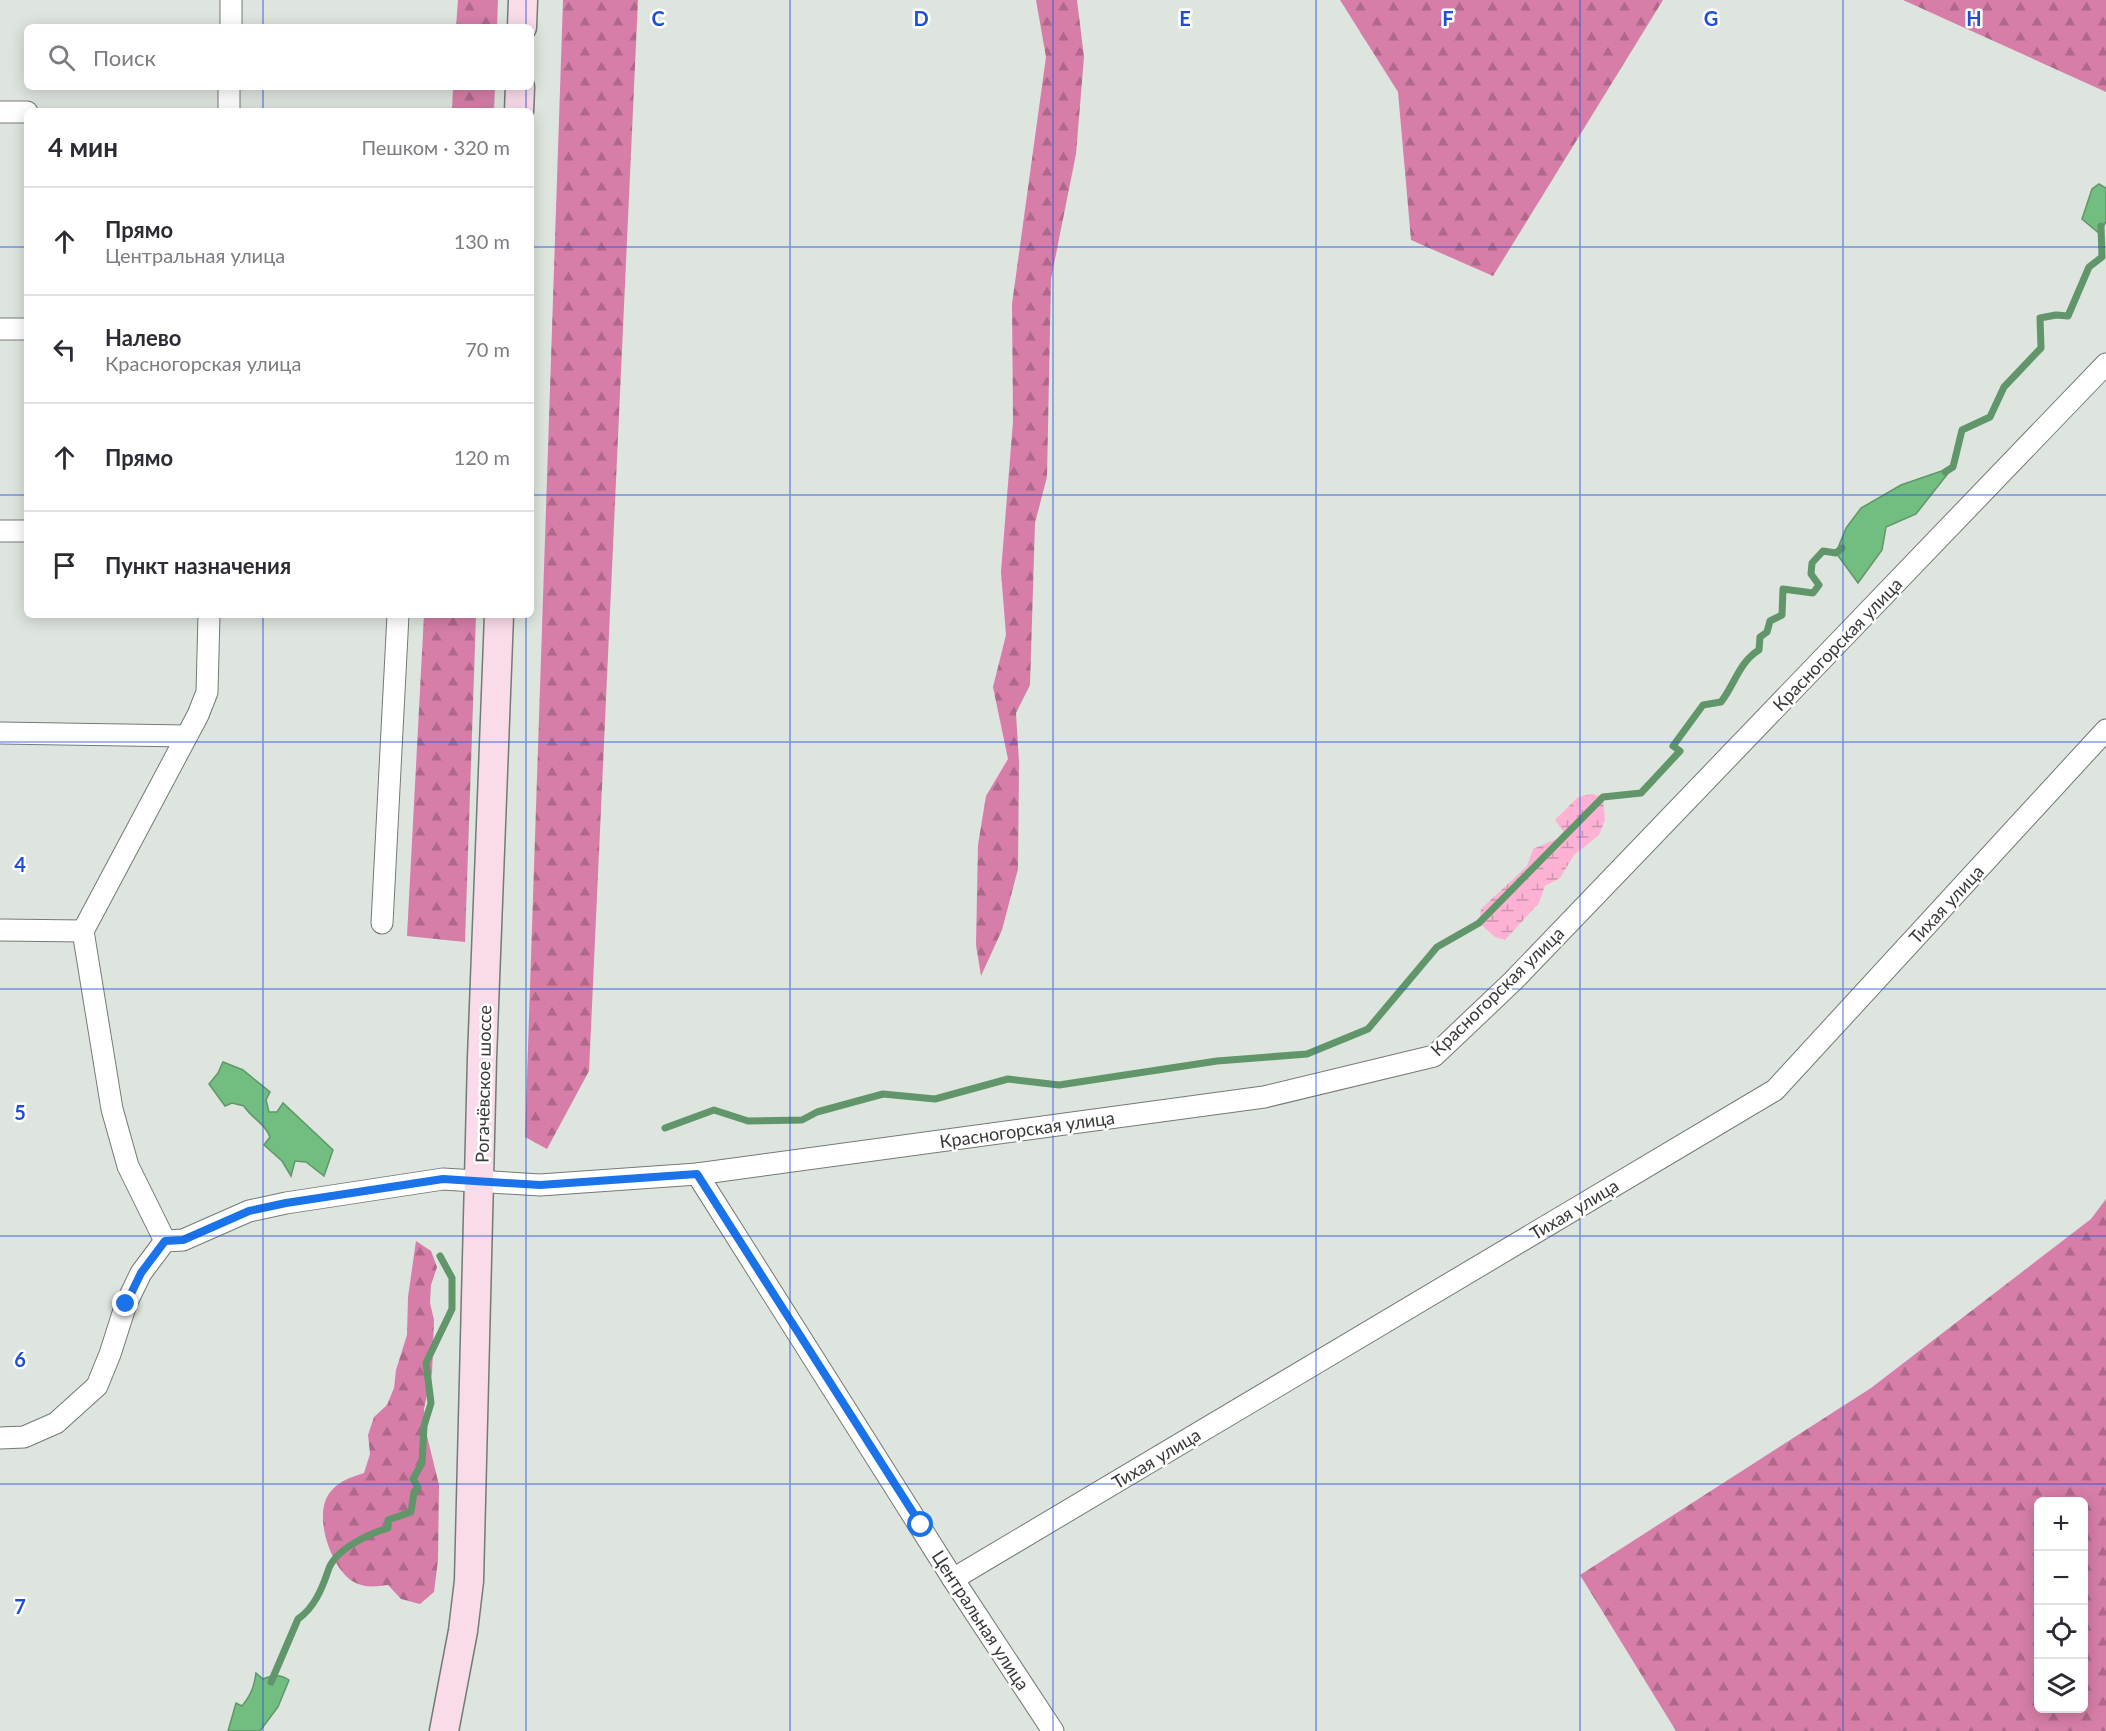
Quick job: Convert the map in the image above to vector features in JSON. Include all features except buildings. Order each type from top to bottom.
[{"type":"main road","points":[[522,24],[524,0]]},
{"type":"main road","points":[[519,108],[520,90]]},
{"type":"main road","name":"Рогачёвское шоссе","points":[[444,1731],[464,1631],[468,1581],[483,1047],[500,618]]},
{"type":"street","points":[[231,0],[231,24]]},
{"type":"street","points":[[229,90],[229,108]]},
{"type":"street","points":[[0,112],[24,112]]},
{"type":"street","points":[[0,329],[24,329]]},
{"type":"street","name":"Красногорская улица","points":[[165,1241],[183,1240],[249,1211],[286,1203],[443,1179],[540,1185],[697,1174],[1264,1097],[1434,1056],[1513,981],[2106,364]]},
{"type":"street","points":[[0,531],[24,531]]},
{"type":"street","points":[[0,1438],[24,1437],[56,1422],[97,1386],[126,1304],[141,1273],[165,1241],[128,1166],[112,1109],[83,931],[198,715],[207,692],[209,618]]},
{"type":"street","points":[[382,923],[398,618]]},
{"type":"street","name":"Тихая улица","points":[[953,1579],[1775,1090],[2106,730]]},
{"type":"street","points":[[0,733],[186,736]]},
{"type":"street","points":[[0,930],[83,931]]},
{"type":"street","name":"Центральная улица","points":[[697,1174],[953,1579],[1053,1731]]},
{"type":"green space","points":[[458,0],[498,0],[497,24],[456,24]]},
{"type":"green space","points":[[563,0],[638,0],[589,1071],[547,1149],[525,1137]]},
{"type":"green space","points":[[1036,0],[1077,0],[1084,57],[1076,154],[1051,279],[1047,477],[1035,523],[1030,685],[1016,713],[1019,762],[1018,869],[1002,930],[981,976],[976,945],[978,845],[986,796],[1008,759],[993,687],[1006,635],[1001,572],[1013,421],[1012,304],[1046,57]]},
{"type":"green space","points":[[1340,0],[1663,0],[1493,276],[1411,240],[1398,92]]},
{"type":"green space","points":[[1903,0],[2106,0],[2106,92]]},
{"type":"green space","points":[[453,90],[495,90],[494,108],[452,108]]},
{"type":"green space","points":[[424,618],[476,618],[465,942],[407,936]]},
{"type":"green space","points":[[1592,794],[1603,797],[1605,820],[1599,835],[1574,855],[1560,878],[1545,886],[1539,903],[1505,940],[1495,937],[1479,923],[1481,909],[1527,866],[1533,849],[1566,835],[1555,820],[1578,797]]},
{"type":"green space","points":[[2106,1199],[2106,1731],[1676,1731],[1580,1575],[1871,1388],[2091,1219]]},
{"type":"green space","points":[[416,1241],[431,1251],[437,1267],[431,1285],[430,1303],[434,1320],[432,1373],[424,1409],[426,1432],[439,1485],[438,1560],[434,1592],[420,1604],[401,1599],[388,1585],[360,1585],[352,1581],[344,1574],[330,1551],[323,1524],[326,1499],[332,1490],[343,1481],[364,1473],[370,1454],[368,1435],[374,1417],[387,1405],[394,1388],[396,1370],[407,1335],[408,1297]]},
{"type":"shaded area","points":[[2099,184],[2106,188],[2106,221],[2100,234],[2082,219],[2092,189]]},
{"type":"shaded area","points":[[1953,467],[1916,514],[1886,527],[1882,550],[1858,583],[1836,553],[1846,528],[1861,508],[1901,485]]},
{"type":"shaded area","points":[[223,1062],[243,1070],[270,1092],[266,1100],[269,1112],[277,1112],[283,1103],[333,1150],[324,1176],[306,1162],[295,1161],[291,1176],[282,1161],[264,1145],[270,1137],[262,1125],[244,1106],[232,1103],[225,1106],[209,1084]]},
{"type":"shaded area","points":[[256,1673],[263,1679],[276,1676],[289,1680],[278,1707],[260,1731],[228,1731],[236,1703],[242,1706],[248,1698]]},
{"type":"waterway","points":[[1945,472],[1953,467],[1962,430],[1990,417],[2004,387],[2041,348],[2040,318],[2056,315],[2068,316],[2089,267],[2102,257],[2101,226]]},
{"type":"waterway","points":[[665,1128],[714,1110],[748,1121],[802,1120],[817,1112],[883,1094],[935,1099],[1008,1079],[1059,1085],[1217,1061],[1307,1054],[1368,1029],[1437,947],[1479,923],[1603,797],[1641,793],[1680,751],[1673,746],[1703,705],[1721,702],[1742,667],[1759,650],[1760,637],[1767,632],[1770,621],[1782,615],[1783,589],[1813,593],[1819,585],[1811,574],[1812,563],[1823,551],[1836,553],[1842,548]]},
{"type":"waterway","points":[[271,1682],[298,1619],[317,1598],[331,1563],[353,1544],[388,1528],[388,1520],[411,1512],[414,1492],[418,1487],[413,1479],[422,1463],[424,1426],[431,1403],[426,1363],[452,1309],[452,1278],[440,1256]]},
{"type":"route","points":[[126,1304],[141,1273],[165,1241],[183,1240],[208,1231],[249,1211],[286,1203],[443,1179],[540,1185],[697,1174],[921,1525]]}]
